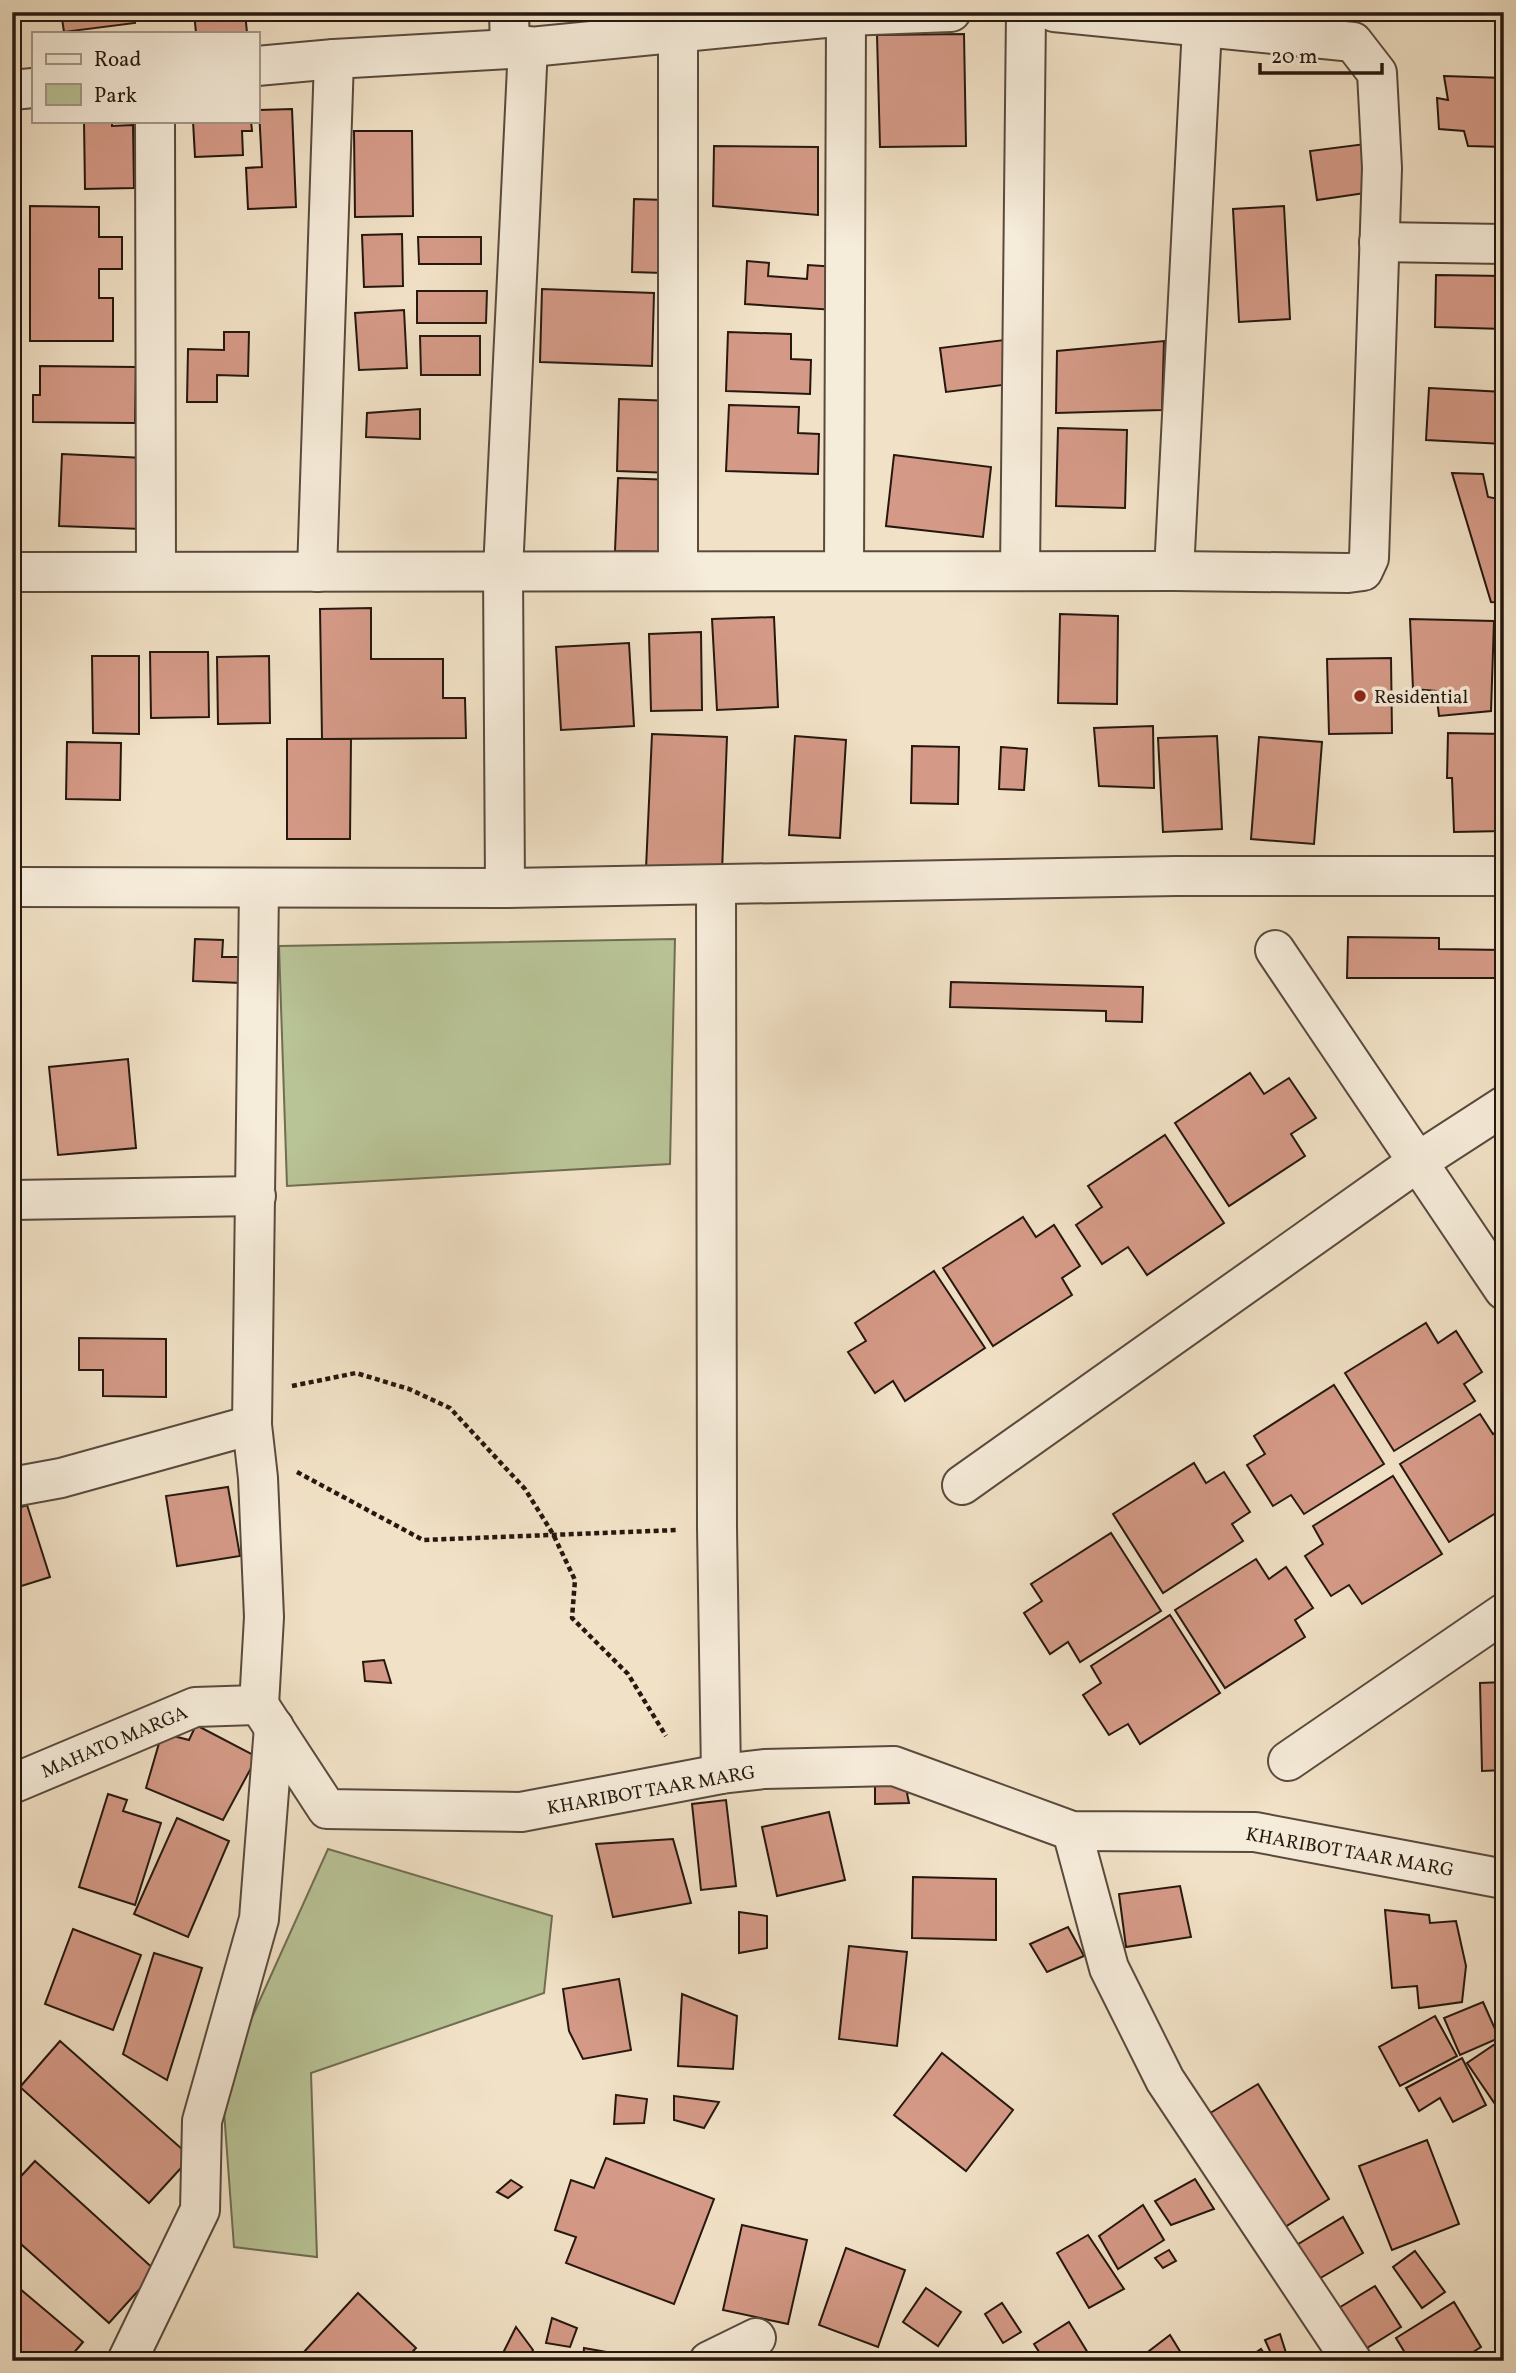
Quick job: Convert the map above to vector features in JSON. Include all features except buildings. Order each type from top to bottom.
[{"type":"street","points":[[259,66],[515,36],[678,33],[846,16],[951,12]]},
{"type":"street","points":[[1020,571],[1026,12]]},
{"type":"street","points":[[12,572],[1363,571],[1369,558],[1382,168],[1377,73],[1353,42],[1054,12]]},
{"type":"street","points":[[844,571],[846,16]]},
{"type":"street","points":[[1174,571],[1202,27]]},
{"type":"street","points":[[678,33],[678,571]]},
{"type":"street","points":[[505,888],[503,571],[515,36]]},
{"type":"street","points":[[317,572],[334,59]]},
{"type":"street","points":[[12,90],[32,88]]},
{"type":"street","points":[[155,122],[156,571]]},
{"type":"street","points":[[1379,242],[1504,244]]},
{"type":"street","points":[[12,887],[505,888],[1176,876],[1504,876]]},
{"type":"street","points":[[716,885],[717,1528],[721,1774]]},
{"type":"street","points":[[127,2361],[200,2210],[202,2121],[259,1919],[266,1716],[264,1617],[253,1422],[258,889]]},
{"type":"street","points":[[1275,950],[1504,1290]]},
{"type":"street","points":[[962,1485],[1419,1161],[1504,1105]]},
{"type":"street","points":[[12,1200],[256,1196]]},
{"type":"street","points":[[12,1487],[61,1478],[253,1422]]},
{"type":"street","points":[[1288,1761],[1504,1613]]},
{"type":"street","name":"MAHATO MARGA","points":[[12,1784],[195,1707],[266,1716]]},
{"type":"street","name":"KHARIBOT TAAR MARG","points":[[266,1716],[327,1809],[520,1812],[721,1774],[764,1769],[894,1766],[1072,1831],[1255,1832],[1504,1879]]},
{"type":"street","points":[[1072,1831],[1109,1968],[1166,2080],[1352,2361]]},
{"type":"street","points":[[709,2361],[756,2338]]},
{"type":"path","points":[[666,1736],[628,1674],[572,1618],[575,1580],[553,1535],[525,1489],[450,1408],[409,1389],[356,1373],[253,1422],[422,1540],[553,1535],[717,1528]]},
{"type":"green space","points":[[675,939],[670,1164],[287,1186],[279,946]]},
{"type":"green space","points":[[328,1849],[552,1916],[544,1993],[311,2073],[317,2257],[234,2247],[222,2084]]},
{"type":"place","name":"Residential","points":[[1360,696]]}]
